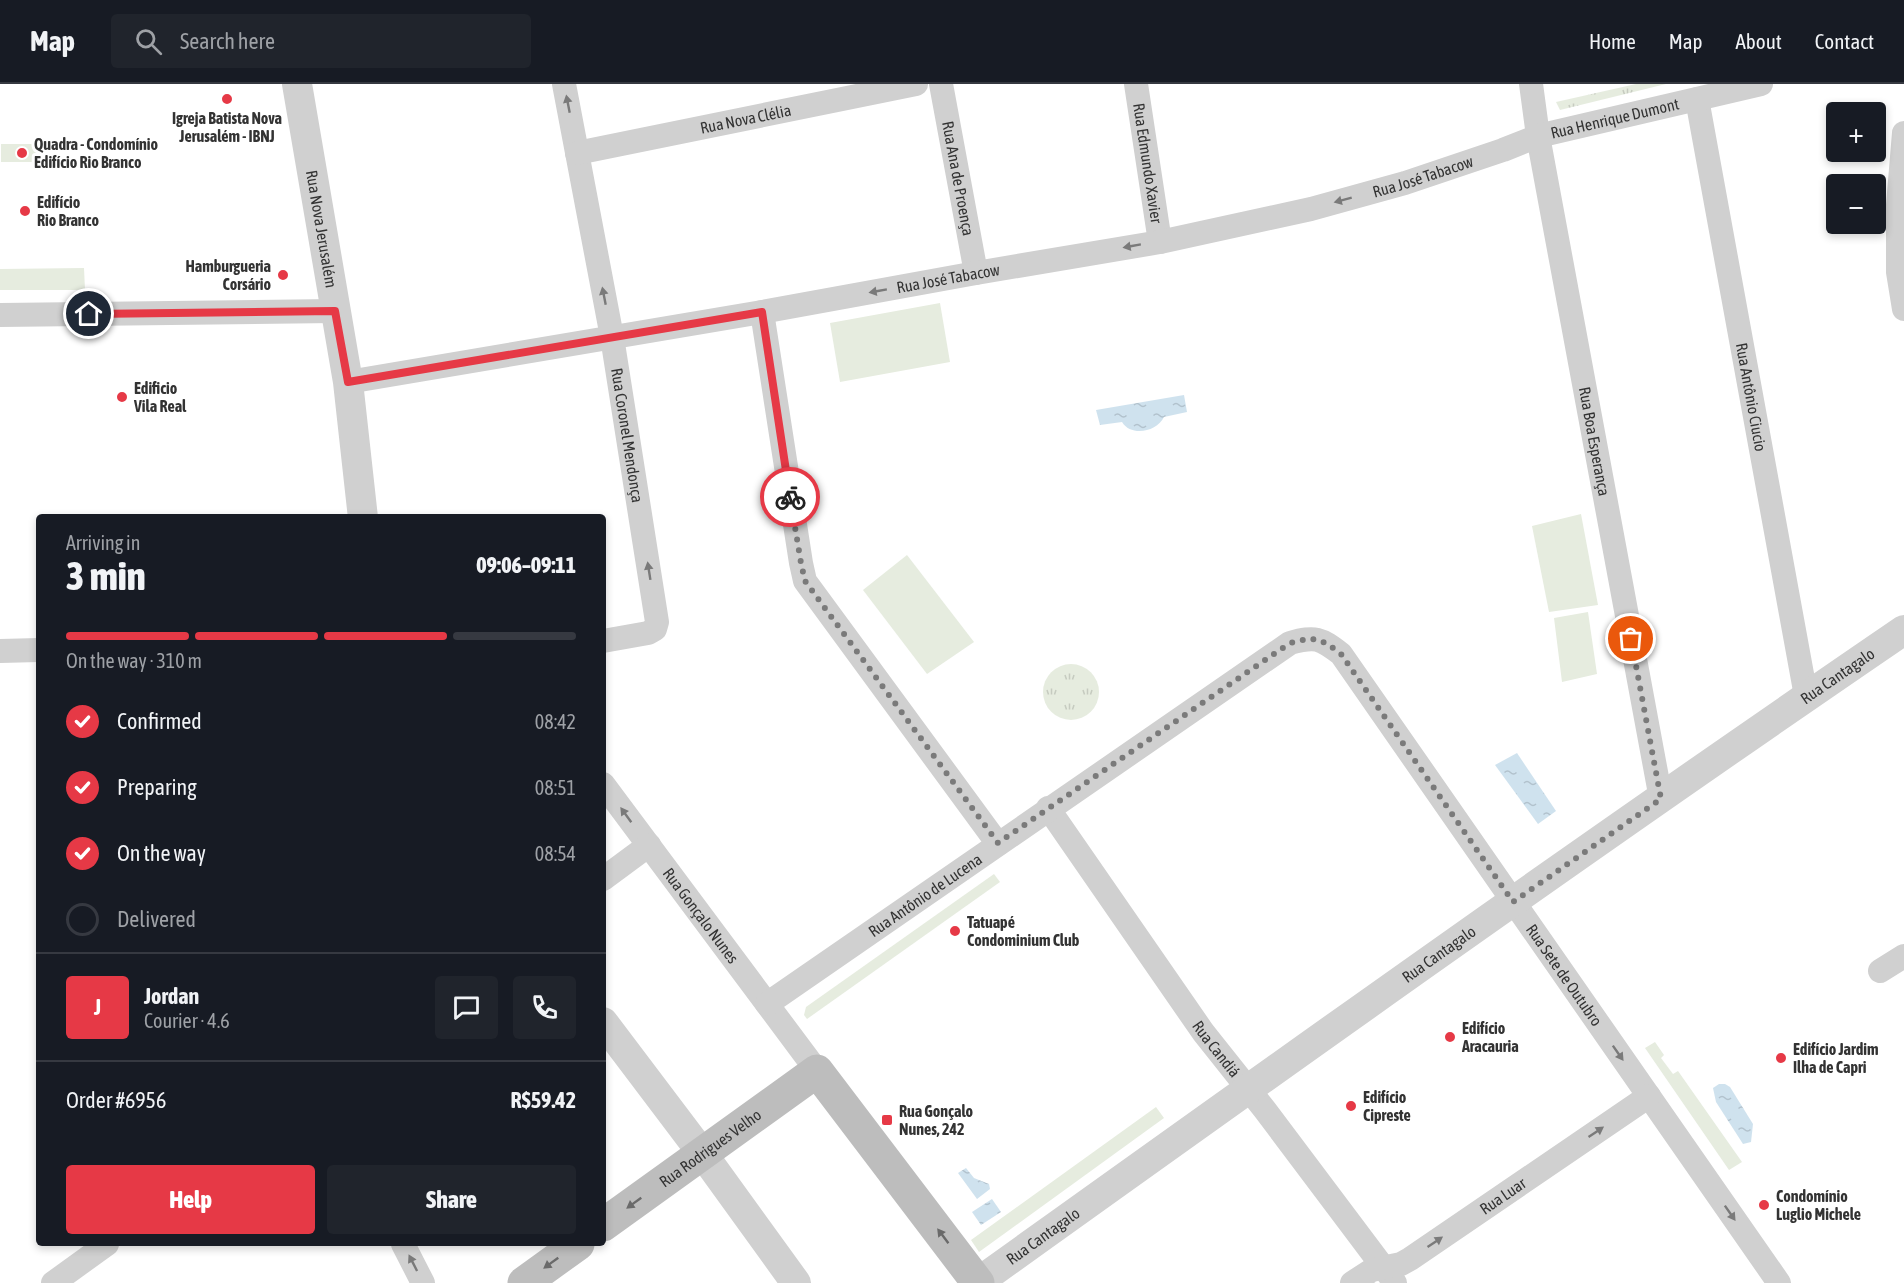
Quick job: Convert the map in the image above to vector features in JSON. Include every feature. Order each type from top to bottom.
[{"type":"main road","name":"Rua Rodrigues Velho","points":[[606,1223],[810,1076]]},
{"type":"main road","name":"Rua Gonçalo Nunes","points":[[810,1076],[978,1283]]},
{"type":"main road","points":[[524,1283],[575,1246]]},
{"type":"street","name":"Rua Nova Jerusalém","points":[[297,84],[348,382],[363,514]]},
{"type":"street","name":"Rua Coronel Mendonça","points":[[564,84],[612,337],[657,622],[655,629],[648,633],[606,640]]},
{"type":"street","name":"Rua Nova Clélia","points":[[577,153],[916,84]]},
{"type":"street","name":"Rua Ana de Proença","points":[[941,84],[976,273]]},
{"type":"street","name":"Rua Edmundo Xavier","points":[[1136,84],[1160,242]]},
{"type":"street","name":"Rua Henrique Dumont","points":[[1538,136],[1761,84]]},
{"type":"street","name":"Rua Boa Esperança","points":[[1535,85],[1538,136],[1661,799]]},
{"type":"street","name":"Rua Antônio Ciucio","points":[[1696,99],[1806,696]]},
{"type":"street","points":[[1904,134],[1898,205],[1898,272],[1904,309]]},
{"type":"street","name":"Rua José Tabacow","points":[[348,382],[1160,242],[1311,209],[1405,183],[1538,136]]},
{"type":"street","points":[[0,315],[335,311]]},
{"type":"street","points":[[762,312],[805,581],[998,843]]},
{"type":"street","name":"Rua Cantagalo","points":[[978,1283],[1513,902],[1806,696],[1903,632]]},
{"type":"street","name":"Rua Sete de Outubro","points":[[1290,643],[1309,638],[1324,642],[1341,654],[1779,1283]]},
{"type":"street","name":"Rua Antônio de Lucena","points":[[767,1004],[1290,643]]},
{"type":"street","points":[[0,651],[36,650]]},
{"type":"street","name":"Rua Gonçalo Nunes","points":[[606,788],[799,1045],[810,1076]]},
{"type":"street","name":"Rua Candiá","points":[[1048,808],[1203,1032],[1250,1090],[1389,1275]]},
{"type":"street","points":[[606,877],[649,845]]},
{"type":"street","points":[[1880,971],[1904,956]]},
{"type":"street","points":[[606,1026],[796,1283]]},
{"type":"street","name":"Rua Luar","points":[[1352,1283],[1372,1270],[1389,1275],[1401,1264],[1648,1096]]},
{"type":"street","points":[[53,1283],[104,1246]]},
{"type":"street","points":[[404,1246],[423,1283]]},
{"type":"green space","points":[[1636,84],[1666,84],[1560,110],[1556,102]]},
{"type":"green space","name":"Quadra - Condomínio Edifício Rio Branco","points":[[1,144],[43,144],[42,162],[1,162]]},
{"type":"green space","points":[[84,268],[85,290],[0,290],[0,269]]},
{"type":"green space","points":[[940,303],[950,362],[840,382],[830,323]]},
{"type":"green space","points":[[1581,514],[1598,605],[1549,612],[1532,526]]},
{"type":"green space","points":[[907,555],[974,642],[927,674],[863,590]]},
{"type":"green space","points":[[1588,612],[1597,674],[1562,682],[1554,618]]},
{"type":"green space","points":[[1065,664],[1077,664],[1087,668],[1095,676],[1099,692],[1095,708],[1087,716],[1077,720],[1065,720],[1055,716],[1047,708],[1043,698],[1043,686],[1047,676],[1055,668]]},
{"type":"green space","points":[[994,874],[1000,882],[807,1019],[804,1015],[806,1007]]},
{"type":"green space","points":[[1655,1042],[1664,1055],[1661,1058],[1673,1074],[1678,1071],[1742,1162],[1729,1170],[1645,1048]]},
{"type":"green space","points":[[1156,1107],[1164,1118],[979,1252],[971,1240]]},
{"type":"water","points":[[1184,395],[1187,412],[1164,417],[1156,426],[1144,431],[1131,430],[1122,422],[1100,425],[1096,410]]},
{"type":"water","points":[[1517,753],[1556,811],[1538,824],[1495,765]]},
{"type":"water","points":[[1719,1084],[1730,1087],[1753,1124],[1751,1142],[1743,1144],[1716,1102],[1713,1088]]},
{"type":"water","points":[[966,1168],[974,1178],[989,1184],[990,1189],[977,1199],[958,1173]]},
{"type":"water","points":[[992,1199],[1001,1212],[981,1225],[972,1212]]},
{"type":"way so far","points":[[790,497],[805,581],[998,843],[1290,643],[1309,638],[1324,642],[1341,654],[1513,902],[1661,799],[1631,639]]},
{"type":"place","name":"Igreja Batista Nova Jerusalém - IBNJ","points":[[227,99]]},
{"type":"place","name":"Quadra - Condomínio Edifício Rio Branco","points":[[22,153]]},
{"type":"place","name":"Edifício Rio Branco","points":[[25,211]]},
{"type":"place","name":"Hamburgueria Corsário","points":[[283,275]]},
{"type":"place","name":"Edificio Vila Real","points":[[122,397]]},
{"type":"place","name":"Tatuapé Condominium Club","points":[[955,931]]},
{"type":"place","name":"Edifício Aracauria","points":[[1450,1037]]},
{"type":"place","name":"Edifício Jardim Ilha de Capri","points":[[1781,1058]]},
{"type":"place","name":"Edifício Cipreste","points":[[1351,1106]]},
{"type":"place","name":"Rua Gonçalo Nunes, 242","points":[[887,1120]]},
{"type":"place","name":"Condomínio Luglio Michele","points":[[1764,1205]]},
{"type":"route","points":[[89,314],[335,311],[348,382],[762,312],[790,497]]}]
